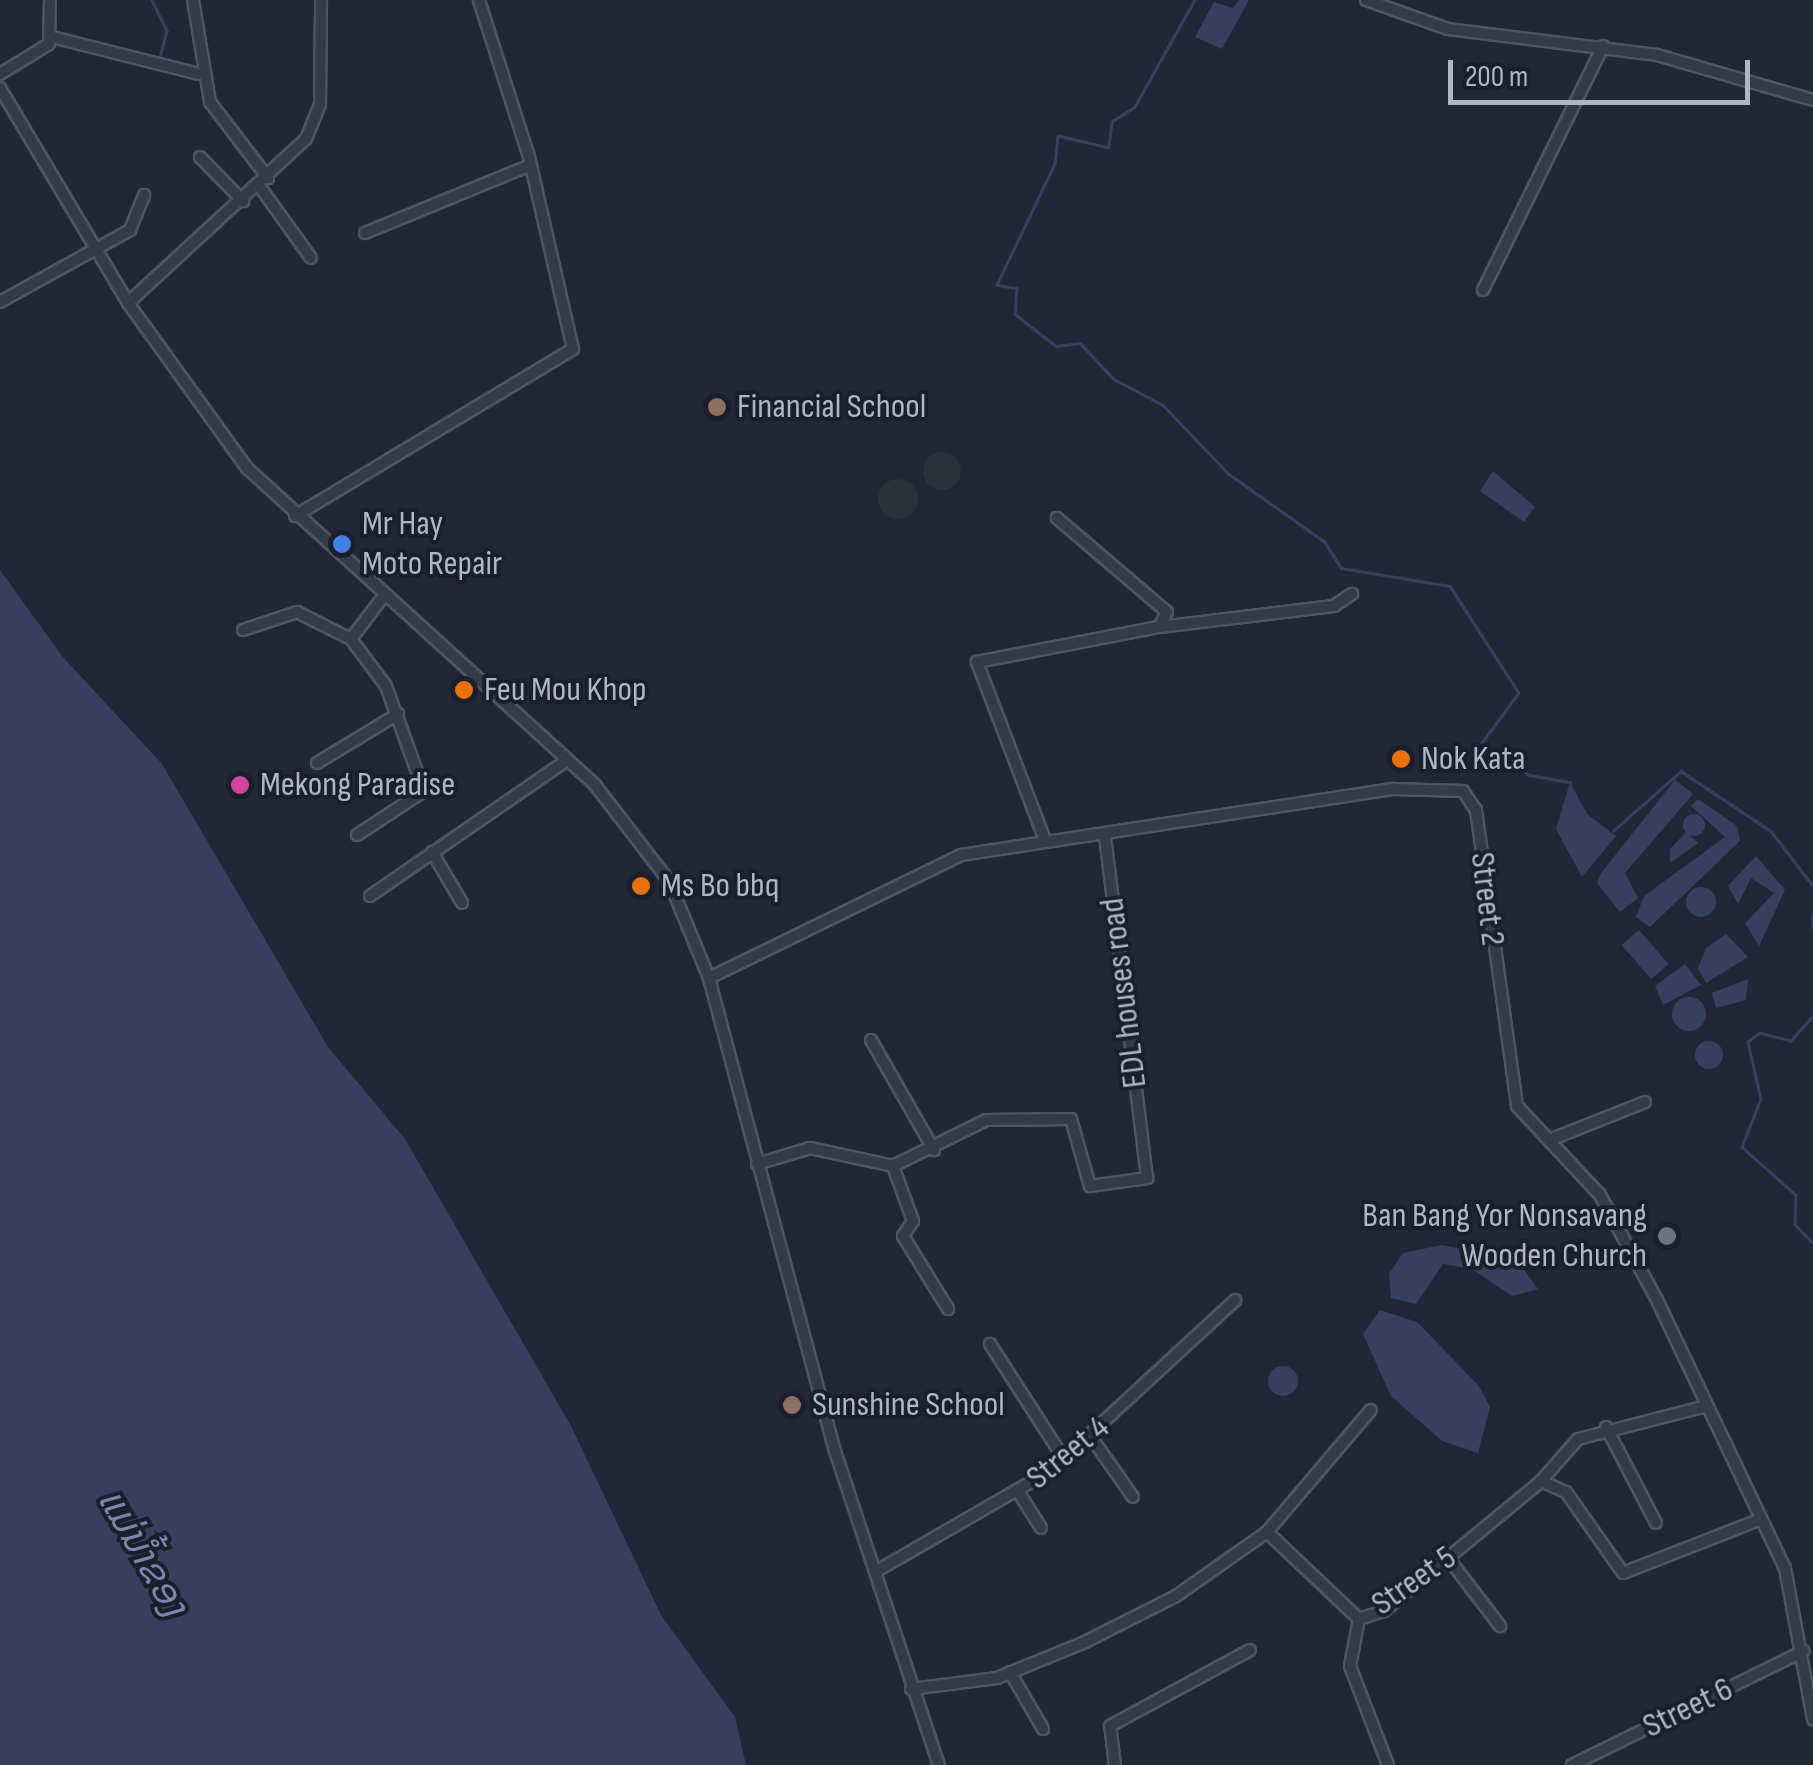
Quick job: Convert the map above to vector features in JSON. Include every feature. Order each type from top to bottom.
[{"type":"street","points":[[50,0],[52,37]]},
{"type":"street","points":[[192,0],[199,74],[311,258]]},
{"type":"street","points":[[128,303],[264,182],[306,139],[320,104],[321,0]]},
{"type":"street","points":[[294,516],[572,349],[531,165],[479,0]]},
{"type":"street","points":[[1366,0],[1448,29],[1602,46],[1813,100]]},
{"type":"street","points":[[0,74],[52,37],[199,74]]},
{"type":"street","points":[[1484,290],[1602,46]]},
{"type":"street","points":[[0,88],[128,303],[247,468],[294,516],[566,762],[635,830],[669,881],[709,978],[757,1164],[875,1572],[938,1765]]},
{"type":"street","points":[[200,157],[242,201]]},
{"type":"street","points":[[365,233],[531,165]]},
{"type":"street","points":[[0,302],[130,230],[144,195]]},
{"type":"street","points":[[1057,518],[1160,599],[1166,612],[1158,627]]},
{"type":"street","points":[[1044,840],[977,662],[1158,627],[1334,606],[1352,594]]},
{"type":"street","points":[[351,639],[383,597]]},
{"type":"street","points":[[243,630],[297,612],[351,639],[398,714],[424,790],[357,835]]},
{"type":"street","points":[[317,763],[398,714]]},
{"type":"street","points":[[370,896],[566,762]]},
{"type":"street","name":"Street 2","points":[[709,978],[936,864],[1044,840],[1106,834],[1394,789],[1463,791],[1476,810],[1516,1106],[1552,1140],[1619,1226],[1784,1568],[1804,1650],[1813,1719]]},
{"type":"street","name":"EDL houses road","points":[[934,1150],[986,1120],[1071,1119],[1090,1186],[1147,1178],[1106,834]]},
{"type":"street","points":[[432,852],[462,903]]},
{"type":"street","points":[[757,1164],[810,1148],[893,1166],[934,1150],[870,1040]]},
{"type":"street","points":[[1552,1140],[1645,1102]]},
{"type":"street","points":[[893,1166],[913,1221],[903,1236],[948,1309]]},
{"type":"street","name":"Street 4","points":[[875,1572],[1019,1493],[1091,1437],[1235,1300]]},
{"type":"street","points":[[990,1344],[1064,1459]]},
{"type":"street","name":"Street 5","points":[[1267,1532],[1359,1619],[1384,1611],[1541,1481],[1578,1439],[1606,1427],[1703,1406]]},
{"type":"street","points":[[912,1689],[1010,1672],[1176,1596],[1267,1532],[1371,1410]]},
{"type":"street","points":[[1606,1427],[1656,1522]]},
{"type":"street","points":[[1091,1437],[1133,1497]]},
{"type":"street","points":[[1541,1481],[1566,1492],[1624,1574],[1759,1520]]},
{"type":"street","points":[[1019,1493],[1040,1528]]},
{"type":"street","points":[[1448,1558],[1500,1626]]},
{"type":"street","points":[[1359,1619],[1350,1666],[1388,1765]]},
{"type":"street","points":[[1115,1765],[1110,1726],[1250,1650]]},
{"type":"street","name":"Street 6","points":[[1572,1765],[1804,1650]]},
{"type":"street","points":[[1010,1672],[1043,1730]]},
{"type":"shaded area","points":[[942,452],[955,458],[961,471],[955,484],[942,490],[929,484],[923,471],[929,458]]},
{"type":"shaded area","points":[[898,479],[912,485],[918,499],[912,513],[898,519],[884,513],[878,499],[884,485]]},
{"type":"water","points":[[1239,0],[1249,0],[1222,49],[1195,37],[1214,2],[1233,8]]},
{"type":"water","points":[[1493,471],[1535,507],[1524,522],[1480,491]]},
{"type":"water","name":"ແມ່ນ້ຳຂອງ","points":[[0,570],[62,656],[162,764],[328,1047],[405,1139],[571,1426],[661,1615],[735,1717],[746,1765],[0,1765]]},
{"type":"water","points":[[1675,780],[1693,794],[1625,873],[1638,898],[1620,912],[1597,883],[1601,873]]},
{"type":"water","points":[[1570,782],[1587,814],[1616,836],[1582,877],[1556,829]]},
{"type":"water","points":[[1698,799],[1737,826],[1740,841],[1650,927],[1636,917],[1644,896],[1725,837],[1691,806]]},
{"type":"water","points":[[1690,814],[1698,814],[1705,825],[1698,836],[1690,836],[1683,829],[1683,821]]},
{"type":"water","points":[[1686,832],[1698,843],[1670,863],[1670,849]]},
{"type":"water","points":[[1756,856],[1785,890],[1759,946],[1745,923],[1774,893],[1751,878],[1738,904],[1728,886]]},
{"type":"water","points":[[1701,887],[1715,896],[1716,902],[1707,916],[1701,917],[1687,908],[1686,902],[1695,888]]},
{"type":"water","points":[[1639,930],[1669,964],[1651,979],[1622,945]]},
{"type":"water","points":[[1726,934],[1748,957],[1706,983],[1698,968],[1706,948]]},
{"type":"water","points":[[1685,964],[1701,985],[1663,1005],[1655,986]]},
{"type":"water","points":[[1748,979],[1746,1000],[1716,1008],[1712,993]]},
{"type":"water","points":[[1689,997],[1701,1002],[1706,1014],[1701,1026],[1689,1031],[1677,1026],[1672,1014],[1677,1002]]},
{"type":"water","points":[[1709,1041],[1719,1045],[1723,1055],[1719,1065],[1709,1069],[1699,1065],[1695,1055],[1699,1045]]},
{"type":"water","points":[[1442,1245],[1518,1261],[1538,1289],[1512,1296],[1472,1269],[1443,1264],[1416,1304],[1391,1298],[1389,1274],[1403,1253]]},
{"type":"water","points":[[1380,1310],[1417,1322],[1479,1386],[1490,1407],[1478,1453],[1442,1441],[1391,1396],[1363,1334]]},
{"type":"water","points":[[1283,1366],[1294,1370],[1298,1381],[1294,1392],[1283,1396],[1272,1392],[1268,1381],[1272,1370]]},
{"type":"waterway","points":[[152,0],[167,31],[159,61]]},
{"type":"waterway","points":[[1195,0],[1135,107],[1112,122],[1109,148],[1058,136],[1055,164],[997,285],[1017,288],[1015,314],[1056,346],[1080,343],[1114,379],[1163,405],[1229,474],[1325,542],[1341,568],[1450,586],[1519,693],[1482,743],[1529,775],[1570,782]]},
{"type":"waterway","points":[[1613,831],[1681,771],[1771,831],[1813,886]]},
{"type":"waterway","points":[[1813,915],[1813,928]]},
{"type":"waterway","points":[[1813,1016],[1791,1041],[1760,1033],[1748,1042],[1761,1099],[1742,1147],[1796,1195],[1795,1224],[1813,1243]]},
{"type":"place","name":"Financial School","points":[[717,407]]},
{"type":"place","name":"Mr Hay Moto Repair","points":[[342,544]]},
{"type":"place","name":"Feu Mou Khop","points":[[464,690]]},
{"type":"place","name":"Nok Kata","points":[[1401,759]]},
{"type":"place","name":"Mekong Paradise","points":[[240,785]]},
{"type":"place","name":"Ms Bo bbq","points":[[641,886]]},
{"type":"place","name":"Ban Bang Yor Nonsavang Wooden Church","points":[[1667,1236]]},
{"type":"place","name":"Sunshine School","points":[[792,1405]]}]
